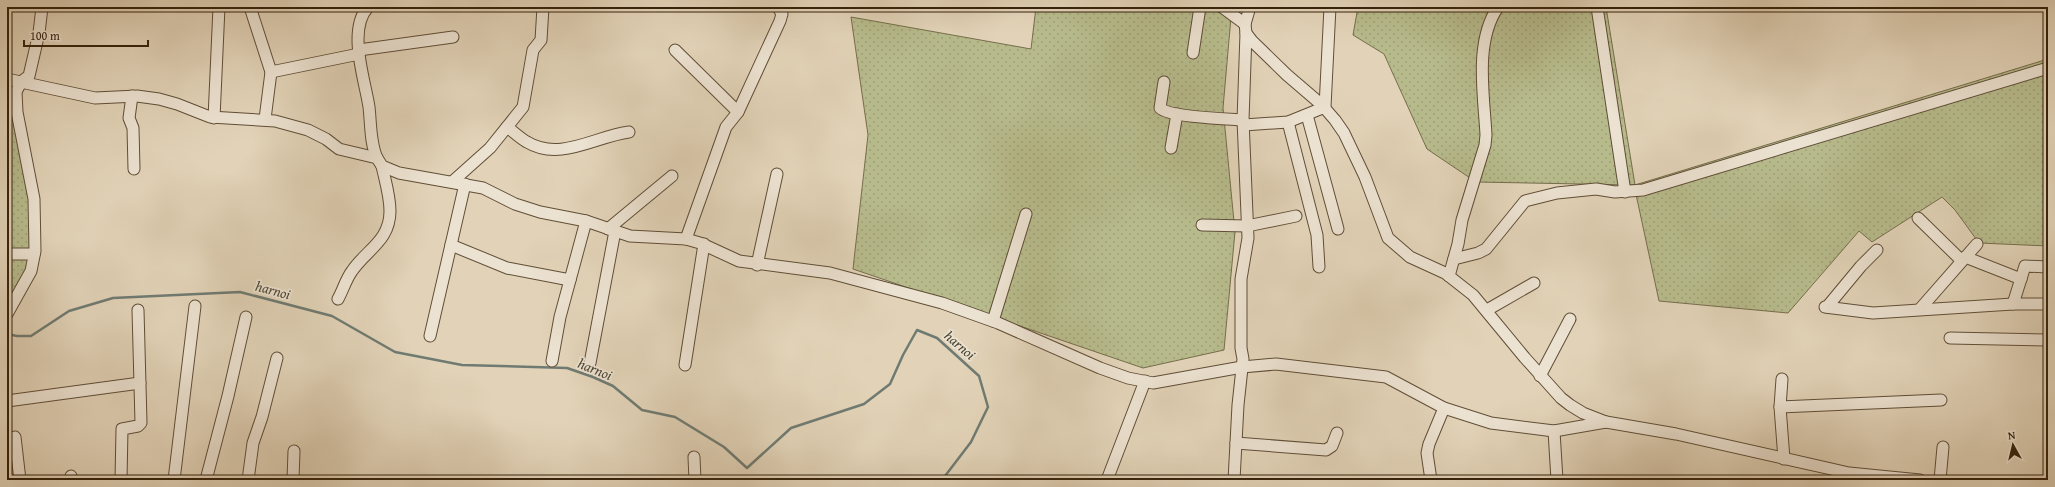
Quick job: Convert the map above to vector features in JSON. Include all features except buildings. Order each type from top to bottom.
[{"type":"street","points":[[9,311],[31,272],[34,254],[34,199],[17,112],[16,92],[21,82],[29,76],[39,33],[42,7]]},
{"type":"street","points":[[214,118],[219,7]]},
{"type":"street","points":[[250,7],[271,72],[265,119]]},
{"type":"street","points":[[338,299],[351,272],[367,254],[380,243],[385,232],[390,212],[379,162],[372,148],[372,125],[360,66],[359,26],[364,11],[368,7]]},
{"type":"street","points":[[452,182],[490,148],[523,107],[533,50],[541,40],[543,7]]},
{"type":"street","points":[[686,239],[726,127],[738,112],[780,22],[782,14],[778,7]]},
{"type":"street","points":[[1193,53],[1200,7]]},
{"type":"street","points":[[1222,7],[1246,29],[1252,41],[1287,75],[1324,107],[1344,133],[1355,155],[1388,238],[1410,256],[1449,276],[1473,295],[1487,310],[1540,376],[1561,398],[1570,405],[1583,413],[1606,422],[1676,434],[1784,459],[1846,476],[1920,480]]},
{"type":"street","points":[[1234,480],[1243,358],[1241,348],[1242,279],[1247,246],[1244,123],[1246,29],[1250,7]]},
{"type":"street","points":[[1324,107],[1330,7]]},
{"type":"street","points":[[1449,276],[1462,220],[1485,145],[1486,135],[1482,58],[1493,15],[1498,7]]},
{"type":"street","points":[[1597,7],[1625,192]]},
{"type":"street","points":[[271,72],[359,52],[453,37]]},
{"type":"street","points":[[675,50],[738,112]]},
{"type":"street","points":[[1454,259],[1478,253],[1486,249],[1525,201],[1557,193],[1596,188],[1615,192],[1643,190],[1731,165],[2048,68]]},
{"type":"street","points":[[7,79],[96,98],[132,96],[159,99],[214,118],[265,119],[308,130],[326,139],[339,148],[379,162],[399,173],[482,188],[515,204],[540,212],[586,221],[630,236],[686,239],[704,244],[739,261],[758,265],[830,273],[942,303],[993,321],[1100,368],[1128,378],[1153,383],[1242,367],[1276,364],[1386,377],[1444,408],[1491,423],[1554,431],[1606,422]]},
{"type":"street","points":[[1164,82],[1160,108],[1162,110],[1177,114],[1244,123],[1288,122],[1324,107]]},
{"type":"street","points":[[132,96],[129,118],[133,128],[134,169]]},
{"type":"street","points":[[1171,148],[1177,114]]},
{"type":"street","points":[[1307,115],[1338,229]]},
{"type":"street","points":[[1288,122],[1316,235],[1319,267]]},
{"type":"street","points":[[507,127],[528,143],[546,148],[561,149],[569,149],[629,132]]},
{"type":"street","points":[[758,265],[777,174]]},
{"type":"street","points":[[590,363],[612,230],[672,176]]},
{"type":"street","points":[[430,336],[466,184]]},
{"type":"street","points":[[993,321],[1026,214]]},
{"type":"street","points":[[1202,225],[1247,226],[1296,216]]},
{"type":"street","points":[[1918,218],[1964,259],[2021,279]]},
{"type":"street","points":[[552,361],[560,317],[586,221]]},
{"type":"street","points":[[686,365],[704,244]]},
{"type":"street","points":[[1920,309],[1977,244]]},
{"type":"street","points":[[451,245],[507,268],[570,280]]},
{"type":"street","points":[[1877,250],[1861,266],[1826,307],[1873,313],[2013,304],[2048,304]]},
{"type":"street","points":[[7,254],[34,254]]},
{"type":"street","points":[[2013,304],[2025,266],[2048,267]]},
{"type":"street","points":[[1487,310],[1534,283]]},
{"type":"street","points":[[174,480],[195,306]]},
{"type":"street","points":[[121,480],[122,429],[138,426],[141,423],[138,310]]},
{"type":"street","points":[[206,480],[228,396],[246,317]]},
{"type":"street","points":[[1540,376],[1570,319]]},
{"type":"street","points":[[1950,338],[2048,340]]},
{"type":"street","points":[[248,480],[253,443],[262,417],[277,358]]},
{"type":"street","points":[[1782,379],[1780,407],[1784,459]]},
{"type":"street","points":[[1106,480],[1145,381]]},
{"type":"street","points":[[7,401],[140,383]]},
{"type":"street","points":[[1780,407],[1941,400]]},
{"type":"street","points":[[1431,480],[1428,449],[1444,408]]},
{"type":"street","points":[[1554,431],[1557,480]]},
{"type":"street","points":[[1236,443],[1326,450],[1332,446],[1337,433]]},
{"type":"street","points":[[15,437],[20,480]]},
{"type":"street","points":[[1940,480],[1944,447]]},
{"type":"street","points":[[293,480],[294,451]]},
{"type":"street","points":[[694,457],[695,480]]},
{"type":"green space","points":[[1036,7],[1205,7],[1231,17],[1223,108],[1235,232],[1224,350],[1143,368],[853,269],[868,135],[851,17],[1031,49]]},
{"type":"green space","points":[[1358,7],[1606,7],[1635,185],[2048,59],[2048,246],[1979,243],[1955,210],[1942,197],[1872,242],[1859,231],[1788,313],[1659,301],[1634,185],[1476,182],[1427,149],[1384,54],[1353,35]]},
{"type":"green space","points":[[7,83],[11,84],[9,94],[29,184],[32,230],[30,253],[24,278],[7,302]]},
{"type":"waterway","name":"harnoi","points":[[7,334],[31,336],[69,311],[113,298],[240,292],[332,316],[395,352],[462,365],[567,368],[593,377],[613,386],[642,410],[675,417],[724,447],[747,468],[791,428],[864,404],[890,384],[903,355],[917,330],[937,338],[979,376],[988,407],[971,442],[942,480]]}]
